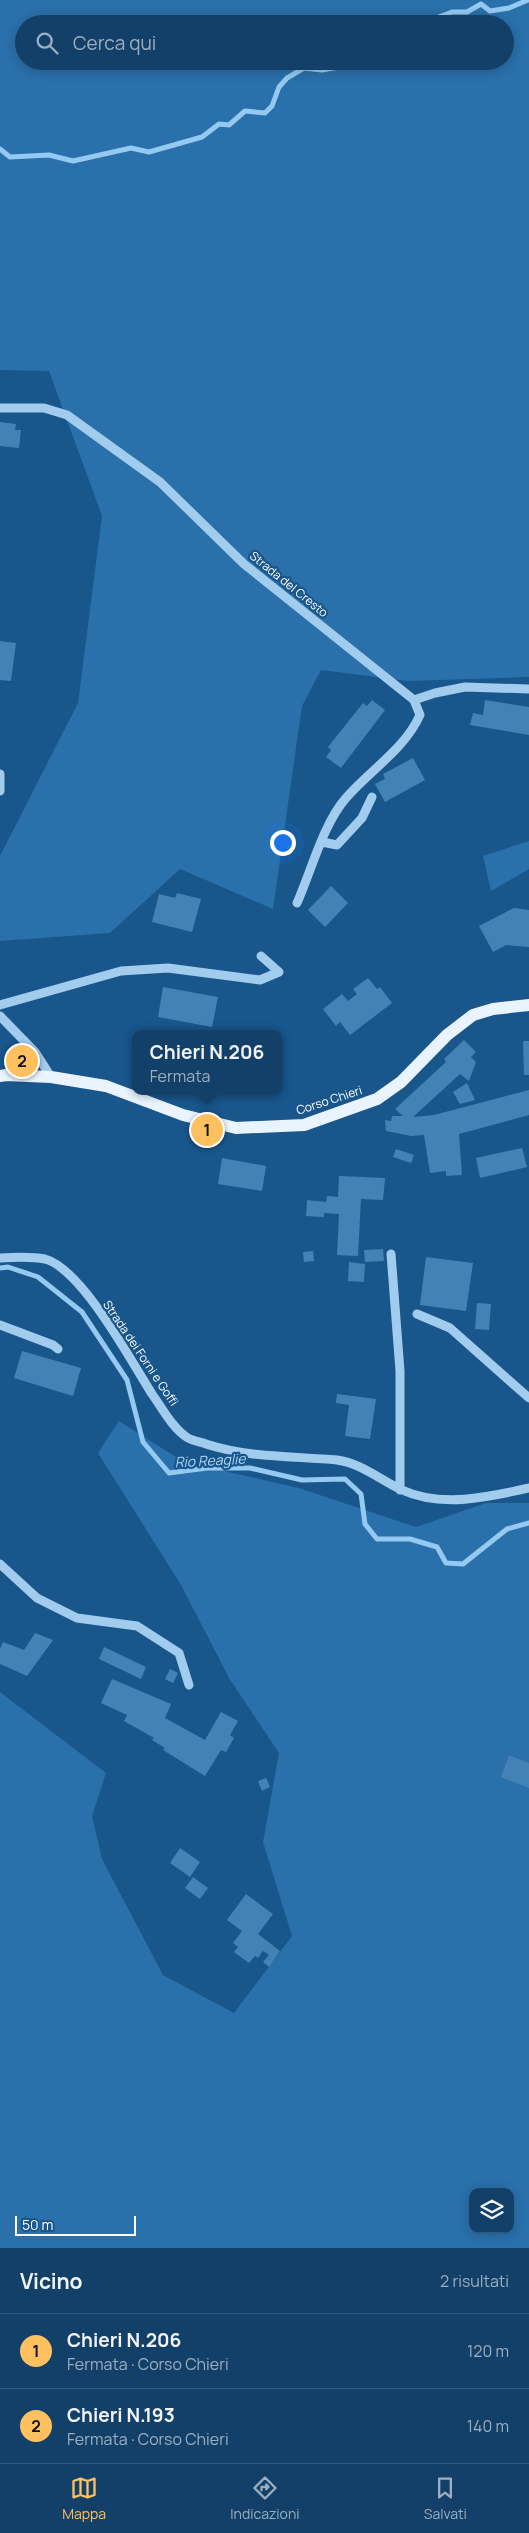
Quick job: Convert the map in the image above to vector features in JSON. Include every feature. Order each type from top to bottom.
[{"type":"main road","name":"Corso Chieri","points":[[0,1076],[6,1074],[51,1077],[106,1086],[183,1115],[236,1128],[304,1125],[377,1098],[401,1082],[447,1035],[473,1015],[493,1009],[529,1006]]},
{"type":"street","name":"Strada del Cresto","points":[[0,408],[44,408],[67,415],[160,482],[244,564],[414,700]]},
{"type":"street","points":[[297,903],[322,842],[345,799],[404,742],[414,727],[420,715],[414,700],[435,693],[465,687],[529,689]]},
{"type":"street","points":[[0,774],[0,791]]},
{"type":"street","points":[[322,842],[336,845],[362,818],[372,797]]},
{"type":"street","points":[[0,1005],[121,971],[168,968],[260,980],[279,972],[261,956]]},
{"type":"street","points":[[0,1016],[35,1052],[51,1077]]},
{"type":"street","points":[[391,1254],[400,1371],[400,1490]]},
{"type":"street","name":"Strada dei Forni e Goffi","points":[[0,1258],[25,1257],[46,1260],[64,1269],[78,1283],[98,1310],[165,1413],[188,1438],[222,1449],[244,1453],[309,1460],[339,1460],[382,1478],[400,1490],[416,1496],[451,1500],[529,1488]]},
{"type":"street","points":[[417,1314],[450,1328],[529,1398]]},
{"type":"street","points":[[0,1325],[53,1345],[58,1349]]},
{"type":"street","points":[[0,1564],[37,1598],[77,1618],[137,1626],[179,1653],[189,1685]]},
{"type":"shaded area","points":[[0,0],[529,0],[529,677],[408,681],[321,670],[302,706],[273,909],[180,869],[110,933],[0,941],[0,856],[78,703],[102,516],[49,371],[0,370]]},
{"type":"shaded area","points":[[529,841],[529,869],[491,891],[483,856]]},
{"type":"shaded area","points":[[119,1421],[184,1462],[299,1488],[416,1527],[486,1503],[529,1503],[529,2248],[0,2248],[0,1692],[106,1773],[92,1816],[102,1859],[163,1975],[234,2013],[292,1936],[263,1842],[279,1753],[229,1678],[181,1585],[98,1453]]},
{"type":"building","points":[[0,422],[16,424],[15,430],[21,430],[19,448],[0,446]]},
{"type":"building","points":[[0,641],[16,643],[11,681],[0,680]]},
{"type":"building","points":[[372,700],[385,710],[341,768],[326,757],[331,750],[328,747],[363,703],[367,706]]},
{"type":"building","points":[[485,700],[529,707],[529,735],[470,725],[473,713],[483,715]]},
{"type":"building","points":[[413,758],[425,780],[385,802],[375,784],[385,779],[383,774]]},
{"type":"building","points":[[331,886],[348,903],[325,927],[308,910]]},
{"type":"building","points":[[177,893],[201,899],[192,932],[152,922],[159,894],[175,898]]},
{"type":"building","points":[[514,908],[529,910],[529,947],[506,945],[493,952],[479,926]]},
{"type":"building","points":[[368,978],[377,989],[380,987],[392,1003],[350,1035],[340,1022],[336,1026],[323,1009],[342,994],[348,1001],[357,994],[353,989]]},
{"type":"building","points":[[163,987],[218,997],[212,1027],[158,1017]]},
{"type":"building","points":[[464,1040],[476,1052],[471,1057],[476,1062],[469,1081],[460,1074],[413,1117],[434,1115],[529,1090],[529,1115],[459,1134],[462,1175],[446,1176],[446,1171],[430,1173],[424,1135],[411,1136],[386,1131],[385,1120],[391,1121],[392,1116],[403,1116],[395,1109],[446,1062],[444,1059]]},
{"type":"building","points":[[523,1041],[529,1041],[529,1075],[524,1075]]},
{"type":"building","points":[[467,1083],[475,1100],[460,1104],[453,1092]]},
{"type":"building","points":[[522,1148],[527,1167],[480,1178],[476,1158]]},
{"type":"building","points":[[396,1149],[414,1155],[411,1163],[393,1157]]},
{"type":"building","points":[[222,1158],[266,1166],[262,1191],[218,1184]]},
{"type":"building","points":[[339,1176],[385,1178],[383,1200],[361,1199],[358,1256],[337,1255],[339,1214],[324,1213],[324,1217],[306,1216],[307,1200],[326,1202],[327,1196],[338,1197]]},
{"type":"building","points":[[383,1249],[384,1261],[365,1262],[364,1250]]},
{"type":"building","points":[[313,1251],[314,1261],[304,1262],[303,1252]]},
{"type":"building","points":[[426,1257],[473,1263],[466,1311],[420,1305]]},
{"type":"building","points":[[349,1262],[365,1264],[364,1282],[348,1281]]},
{"type":"building","points":[[477,1303],[491,1304],[489,1330],[475,1329]]},
{"type":"building","points":[[22,1351],[81,1368],[73,1396],[14,1378]]},
{"type":"building","points":[[337,1394],[376,1399],[370,1439],[345,1436],[349,1405],[336,1403]]},
{"type":"building","points":[[35,1633],[53,1640],[27,1676],[0,1664],[0,1649],[3,1642],[24,1650]]},
{"type":"building","points":[[104,1647],[146,1667],[141,1679],[99,1659]]},
{"type":"building","points":[[170,1669],[178,1673],[173,1683],[165,1679]]},
{"type":"building","points":[[112,1679],[171,1704],[165,1718],[205,1740],[221,1712],[238,1721],[230,1735],[234,1738],[226,1752],[221,1750],[205,1776],[163,1750],[165,1748],[152,1740],[154,1738],[124,1721],[127,1715],[101,1703]]},
{"type":"building","points":[[509,1755],[529,1763],[529,1788],[501,1777]]},
{"type":"building","points":[[266,1778],[270,1787],[262,1791],[258,1781]]},
{"type":"building","points":[[180,1848],[200,1862],[190,1877],[170,1863]]},
{"type":"building","points":[[193,1877],[208,1888],[200,1899],[185,1888]]},
{"type":"building","points":[[246,1894],[273,1914],[258,1934],[280,1951],[269,1967],[263,1962],[269,1955],[263,1951],[258,1958],[255,1956],[249,1963],[234,1952],[238,1947],[233,1943],[242,1931],[227,1920]]},
{"type":"waterway","points":[[444,15],[452,12],[467,12],[481,4],[490,11],[509,8],[528,0]]},
{"type":"waterway","points":[[0,149],[10,157],[49,155],[73,161],[131,148],[149,152],[202,137],[219,124],[229,125],[245,111],[265,113],[272,106],[279,87],[287,78],[301,70]]},
{"type":"waterway","name":"Rio Reaglie","points":[[0,1268],[8,1267],[38,1277],[82,1312],[127,1380],[143,1442],[169,1473],[207,1468],[250,1468],[302,1480],[345,1479],[361,1494],[365,1524],[377,1539],[410,1539],[437,1547],[446,1563],[463,1564],[507,1529],[529,1523]]},
{"type":"place","name":"Chieri N.193","points":[[22,1061]]},
{"type":"place","name":"Chieri N.206","points":[[207,1130]]}]
